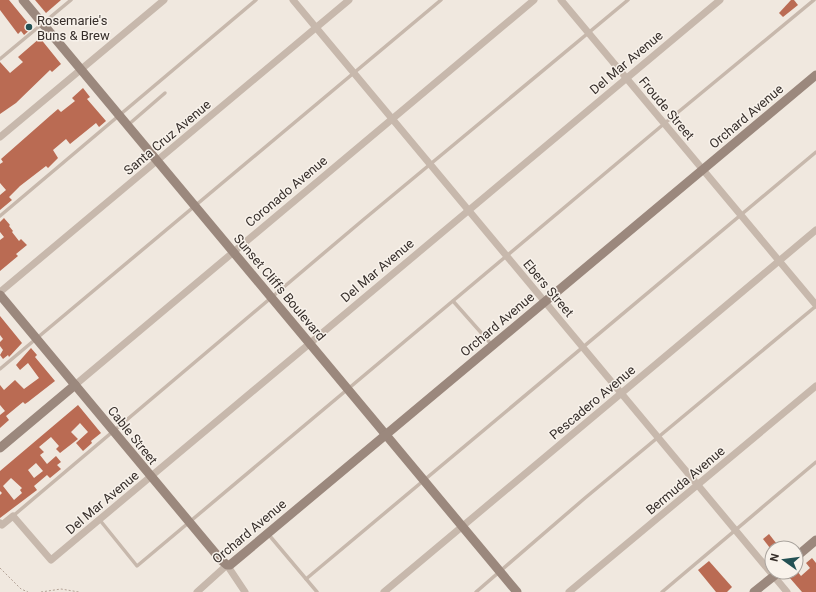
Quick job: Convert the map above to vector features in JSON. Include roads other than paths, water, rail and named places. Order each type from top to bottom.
[{"type":"street","name":"Sunset Cliffs Boulevard","points":[[23,0],[517,592]]},
{"type":"street","points":[[0,137],[164,0]]},
{"type":"street","name":"Ebers Street","points":[[292,0],[430,166],[468,209],[544,302],[736,530],[764,561]]},
{"type":"street","name":"Santa Cruz Avenue","points":[[0,294],[349,0]]},
{"type":"street","name":"Coronado Avenue","points":[[0,448],[534,0]]},
{"type":"street","name":"Froude Street","points":[[561,0],[816,306]]},
{"type":"street","name":"Del Mar Avenue","points":[[13,516],[52,560],[468,209],[720,0]]},
{"type":"street","name":"Orchard Avenue","points":[[197,592],[227,565],[234,562],[268,534],[816,75]]},
{"type":"street","name":"Pescadero Avenue","points":[[384,592],[816,230]]},
{"type":"street","name":"Cable Street","points":[[0,294],[151,477],[221,560],[227,565],[245,592]]},
{"type":"street","name":"Bermuda Avenue","points":[[569,592],[816,386]]},
{"type":"street","points":[[0,523],[2,525],[13,516]]},
{"type":"street","points":[[804,550],[816,540]]},
{"type":"street","points":[[754,592],[769,580]]},
{"type":"street","name":"Ebers Street","points":[[779,580],[786,592]]},
{"type":"lane","points":[[0,59],[71,0]]},
{"type":"lane","points":[[0,216],[256,0]]},
{"type":"lane","points":[[0,369],[76,308],[195,206],[441,0]]},
{"type":"lane","points":[[13,516],[272,297],[628,0]]},
{"type":"lane","points":[[99,519],[137,566],[348,388],[814,0]]},
{"type":"lane","points":[[128,126],[165,93]]},
{"type":"lane","points":[[306,579],[816,152]]},
{"type":"lane","points":[[453,301],[492,345]]},
{"type":"lane","points":[[476,592],[816,306]]},
{"type":"lane","points":[[662,592],[816,462]]},
{"type":"lane","points":[[268,534],[317,592]]},
{"type":"place","name":"Rosemarie's Buns & Brew","points":[[29,27]]}]
